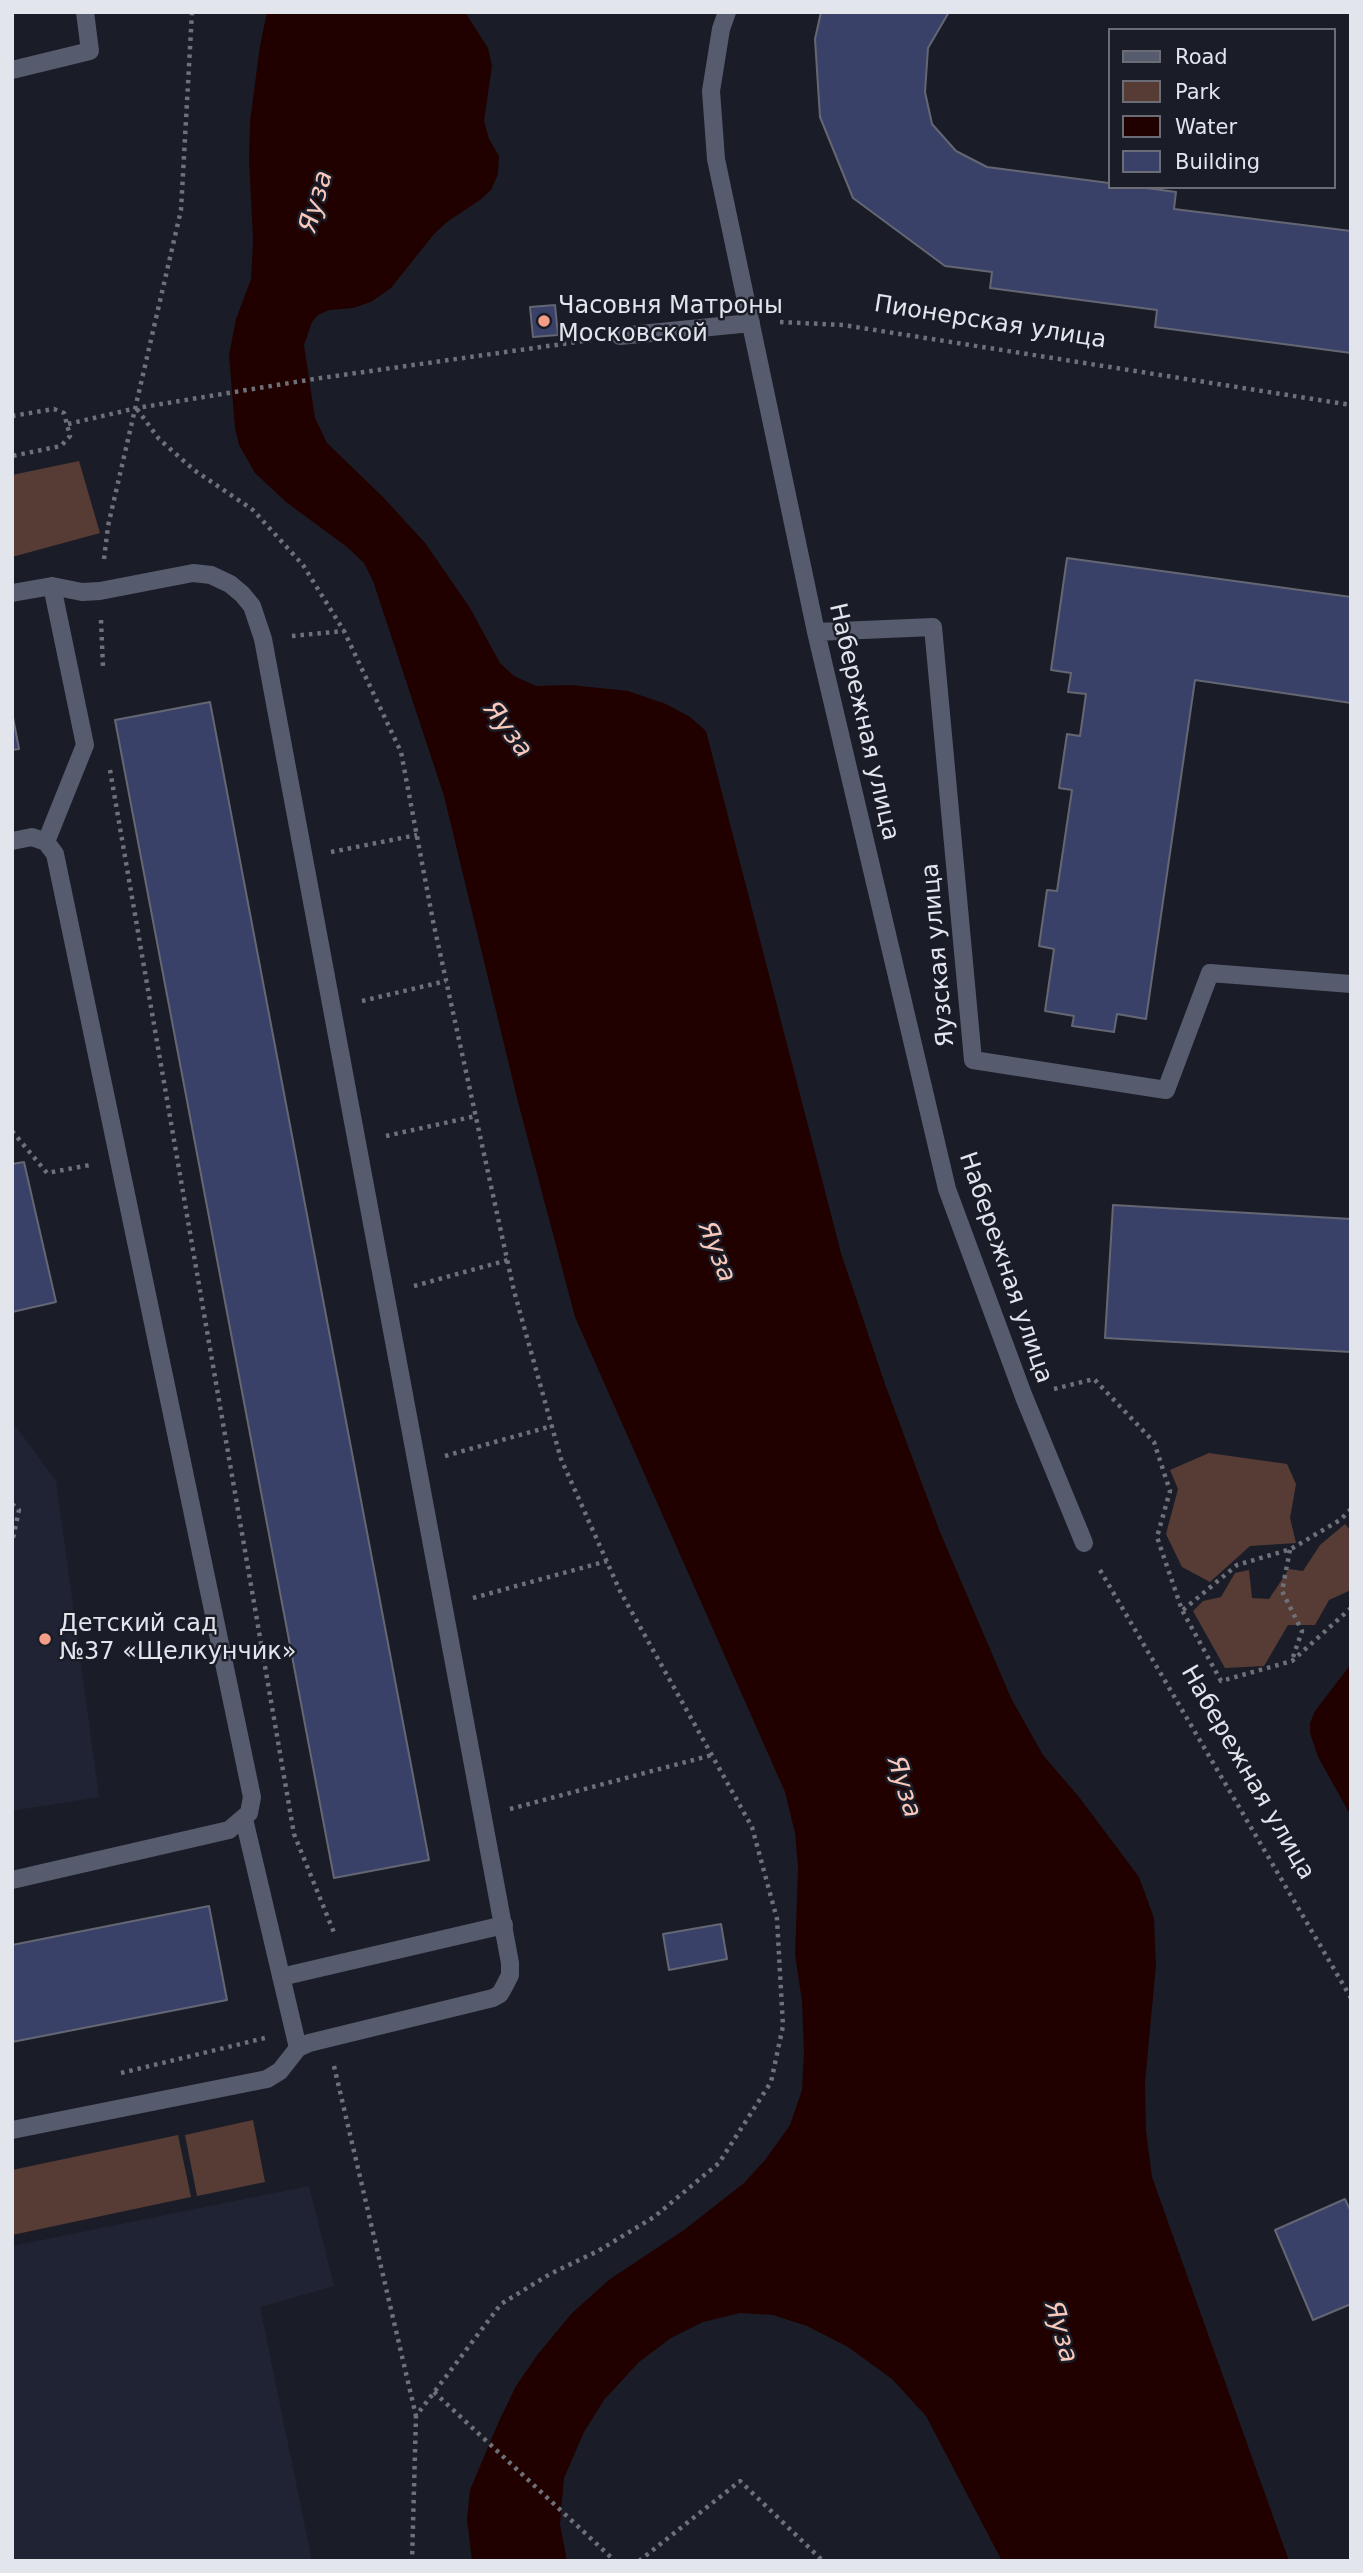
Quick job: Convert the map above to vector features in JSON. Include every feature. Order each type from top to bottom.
[{"type":"street","points":[[12,70],[90,51],[85,12]]},
{"type":"street","name":"Набережная улица","points":[[727,12],[721,29],[711,91],[716,159],[816,632],[947,1189],[1024,1397],[1084,1543]]},
{"type":"street","points":[[620,336],[751,323]]},
{"type":"street","points":[[12,593],[52,586],[82,592],[100,592],[193,573],[211,575],[230,584],[252,606],[264,639],[510,1964],[510,1975],[500,1994],[298,2048],[280,2071],[267,2079],[12,2130]]},
{"type":"street","points":[[46,842],[85,745],[52,586]]},
{"type":"street","name":"Яузская улица","points":[[816,632],[933,627],[973,1060],[1166,1090],[1210,973],[1351,984]]},
{"type":"street","points":[[12,841],[32,837],[46,842],[54,854],[252,1797],[249,1813],[229,1830],[12,1880]]},
{"type":"street","points":[[244,1819],[298,2048]]},
{"type":"street","points":[[281,1977],[504,1925]]},
{"type":"path","points":[[100,592],[108,526],[181,210],[192,12]]},
{"type":"path","name":"Пионерская улица","points":[[751,323],[797,321],[843,325],[1351,405]]},
{"type":"path","points":[[68,424],[136,408],[314,379],[620,336]]},
{"type":"path","points":[[136,408],[159,439],[194,470],[253,510],[303,565],[344,631],[401,752],[446,981],[508,1260],[561,1459],[620,1591],[752,1827],[777,1919],[783,2026],[771,2082],[719,2163],[654,2217],[501,2304],[416,2416]]},
{"type":"path","points":[[12,416],[54,409],[64,413],[70,436],[61,446],[12,456]]},
{"type":"path","points":[[264,639],[344,631]]},
{"type":"path","points":[[304,857],[416,835]]},
{"type":"path","points":[[332,1008],[446,981]]},
{"type":"path","points":[[357,1143],[476,1116]]},
{"type":"path","points":[[12,1131],[47,1173],[119,1159]]},
{"type":"path","points":[[386,1294],[508,1260]]},
{"type":"path","points":[[1024,1397],[1094,1379],[1154,1442],[1170,1491],[1157,1537],[1182,1610],[1221,1681],[1292,1661],[1351,1608]]},
{"type":"path","points":[[417,1464],[552,1426]]},
{"type":"path","points":[[12,1504],[19,1510],[12,1543]]},
{"type":"path","points":[[1182,1610],[1237,1565],[1291,1549],[1340,1520],[1351,1510]]},
{"type":"path","name":"Набережная улица","points":[[1084,1543],[1351,1998]]},
{"type":"path","points":[[1291,1549],[1282,1591],[1302,1630],[1292,1661]]},
{"type":"path","points":[[444,1606],[607,1561]]},
{"type":"path","points":[[483,1816],[712,1755]]},
{"type":"path","points":[[328,2038],[416,2416],[412,2561]]},
{"type":"path","points":[[434,2392],[615,2561]]},
{"type":"path","points":[[639,2561],[740,2482],[823,2561]]},
{"type":"shaded area","name":"Детский сад №37 «Щелкунчик»","points":[[12,1421],[56,1481],[99,1797],[12,1811]]},
{"type":"shaded area","points":[[309,2186],[334,2286],[260,2307],[312,2561],[12,2561],[12,2246]]},
{"type":"green space","points":[[79,461],[100,533],[12,557],[12,475]]},
{"type":"green space","points":[[1209,1453],[1287,1464],[1296,1484],[1290,1518],[1296,1543],[1250,1546],[1210,1582],[1182,1567],[1166,1534],[1178,1489],[1170,1470]]},
{"type":"green space","points":[[1345,1524],[1351,1531],[1351,1590],[1329,1600],[1315,1625],[1288,1625],[1264,1666],[1225,1668],[1193,1611],[1203,1601],[1221,1597],[1235,1573],[1249,1570],[1252,1598],[1269,1599],[1289,1569],[1303,1571],[1320,1545]]},
{"type":"green space","points":[[253,2120],[265,2182],[197,2196],[185,2135]]},
{"type":"green space","points":[[178,2135],[191,2197],[12,2235],[12,2170]]},
{"type":"water","name":"Яуза","points":[[267,12],[465,12],[488,48],[492,66],[484,121],[489,139],[499,156],[498,174],[491,190],[434,234],[391,288],[371,302],[353,308],[329,310],[318,315],[312,322],[304,345],[315,418],[327,443],[383,497],[426,544],[470,608],[500,663],[514,676],[536,686],[571,685],[628,691],[666,704],[690,717],[706,731],[841,1253],[885,1384],[940,1532],[1011,1698],[1043,1755],[1079,1797],[1139,1877],[1154,1918],[1156,1965],[1145,2082],[1146,2131],[1152,2177],[1289,2561],[1002,2561],[926,2416],[892,2379],[848,2347],[807,2326],[773,2315],[740,2313],[703,2322],[671,2338],[639,2362],[604,2400],[584,2432],[564,2478],[560,2524],[567,2561],[472,2561],[467,2519],[470,2490],[516,2386],[538,2354],[572,2313],[610,2279],[684,2230],[744,2183],[765,2160],[790,2125],[802,2090],[804,2053],[802,2001],[795,1955],[798,1868],[795,1833],[785,1792],[575,1317],[518,1102],[444,796],[373,581],[364,563],[347,547],[286,502],[255,473],[239,445],[229,355],[236,319],[251,279],[253,240],[250,121]]},
{"type":"water","points":[[1351,1664],[1351,1816],[1318,1757],[1310,1733],[1310,1723],[1315,1711]]},
{"type":"building","points":[[821,12],[949,12],[928,48],[925,92],[932,124],[956,151],[987,167],[1108,183],[1108,189],[1176,192],[1174,209],[1351,231],[1351,353],[1155,327],[1157,310],[990,288],[992,272],[945,266],[853,198],[820,117],[815,39]]},
{"type":"building","name":"Часовня Матроны Московской","points":[[555,305],[558,335],[533,337],[530,307]]},
{"type":"building","points":[[1067,558],[1351,597],[1351,703],[1195,680],[1146,1019],[1117,1014],[1114,1032],[1072,1026],[1074,1016],[1045,1011],[1054,949],[1039,946],[1047,890],[1057,891],[1072,790],[1059,788],[1067,734],[1080,736],[1086,694],[1068,692],[1071,673],[1051,670]]},
{"type":"building","points":[[210,702],[429,1860],[334,1878],[115,720]]},
{"type":"building","points":[[12,712],[19,749],[12,750]]},
{"type":"building","points":[[24,1162],[56,1302],[12,1312],[12,1164]]},
{"type":"building","points":[[1113,1205],[1351,1219],[1351,1352],[1105,1338]]},
{"type":"building","points":[[209,1906],[227,2000],[12,2042],[12,1945]]},
{"type":"building","points":[[721,1924],[727,1959],[669,1970],[663,1934]]},
{"type":"building","points":[[1345,2199],[1351,2212],[1351,2304],[1313,2320],[1275,2230]]},
{"type":"place","name":"Часовня Матроны Московской","points":[[544,321]]},
{"type":"place","name":"Детский сад №37 «Щелкунчик»","points":[[45,1639]]}]
